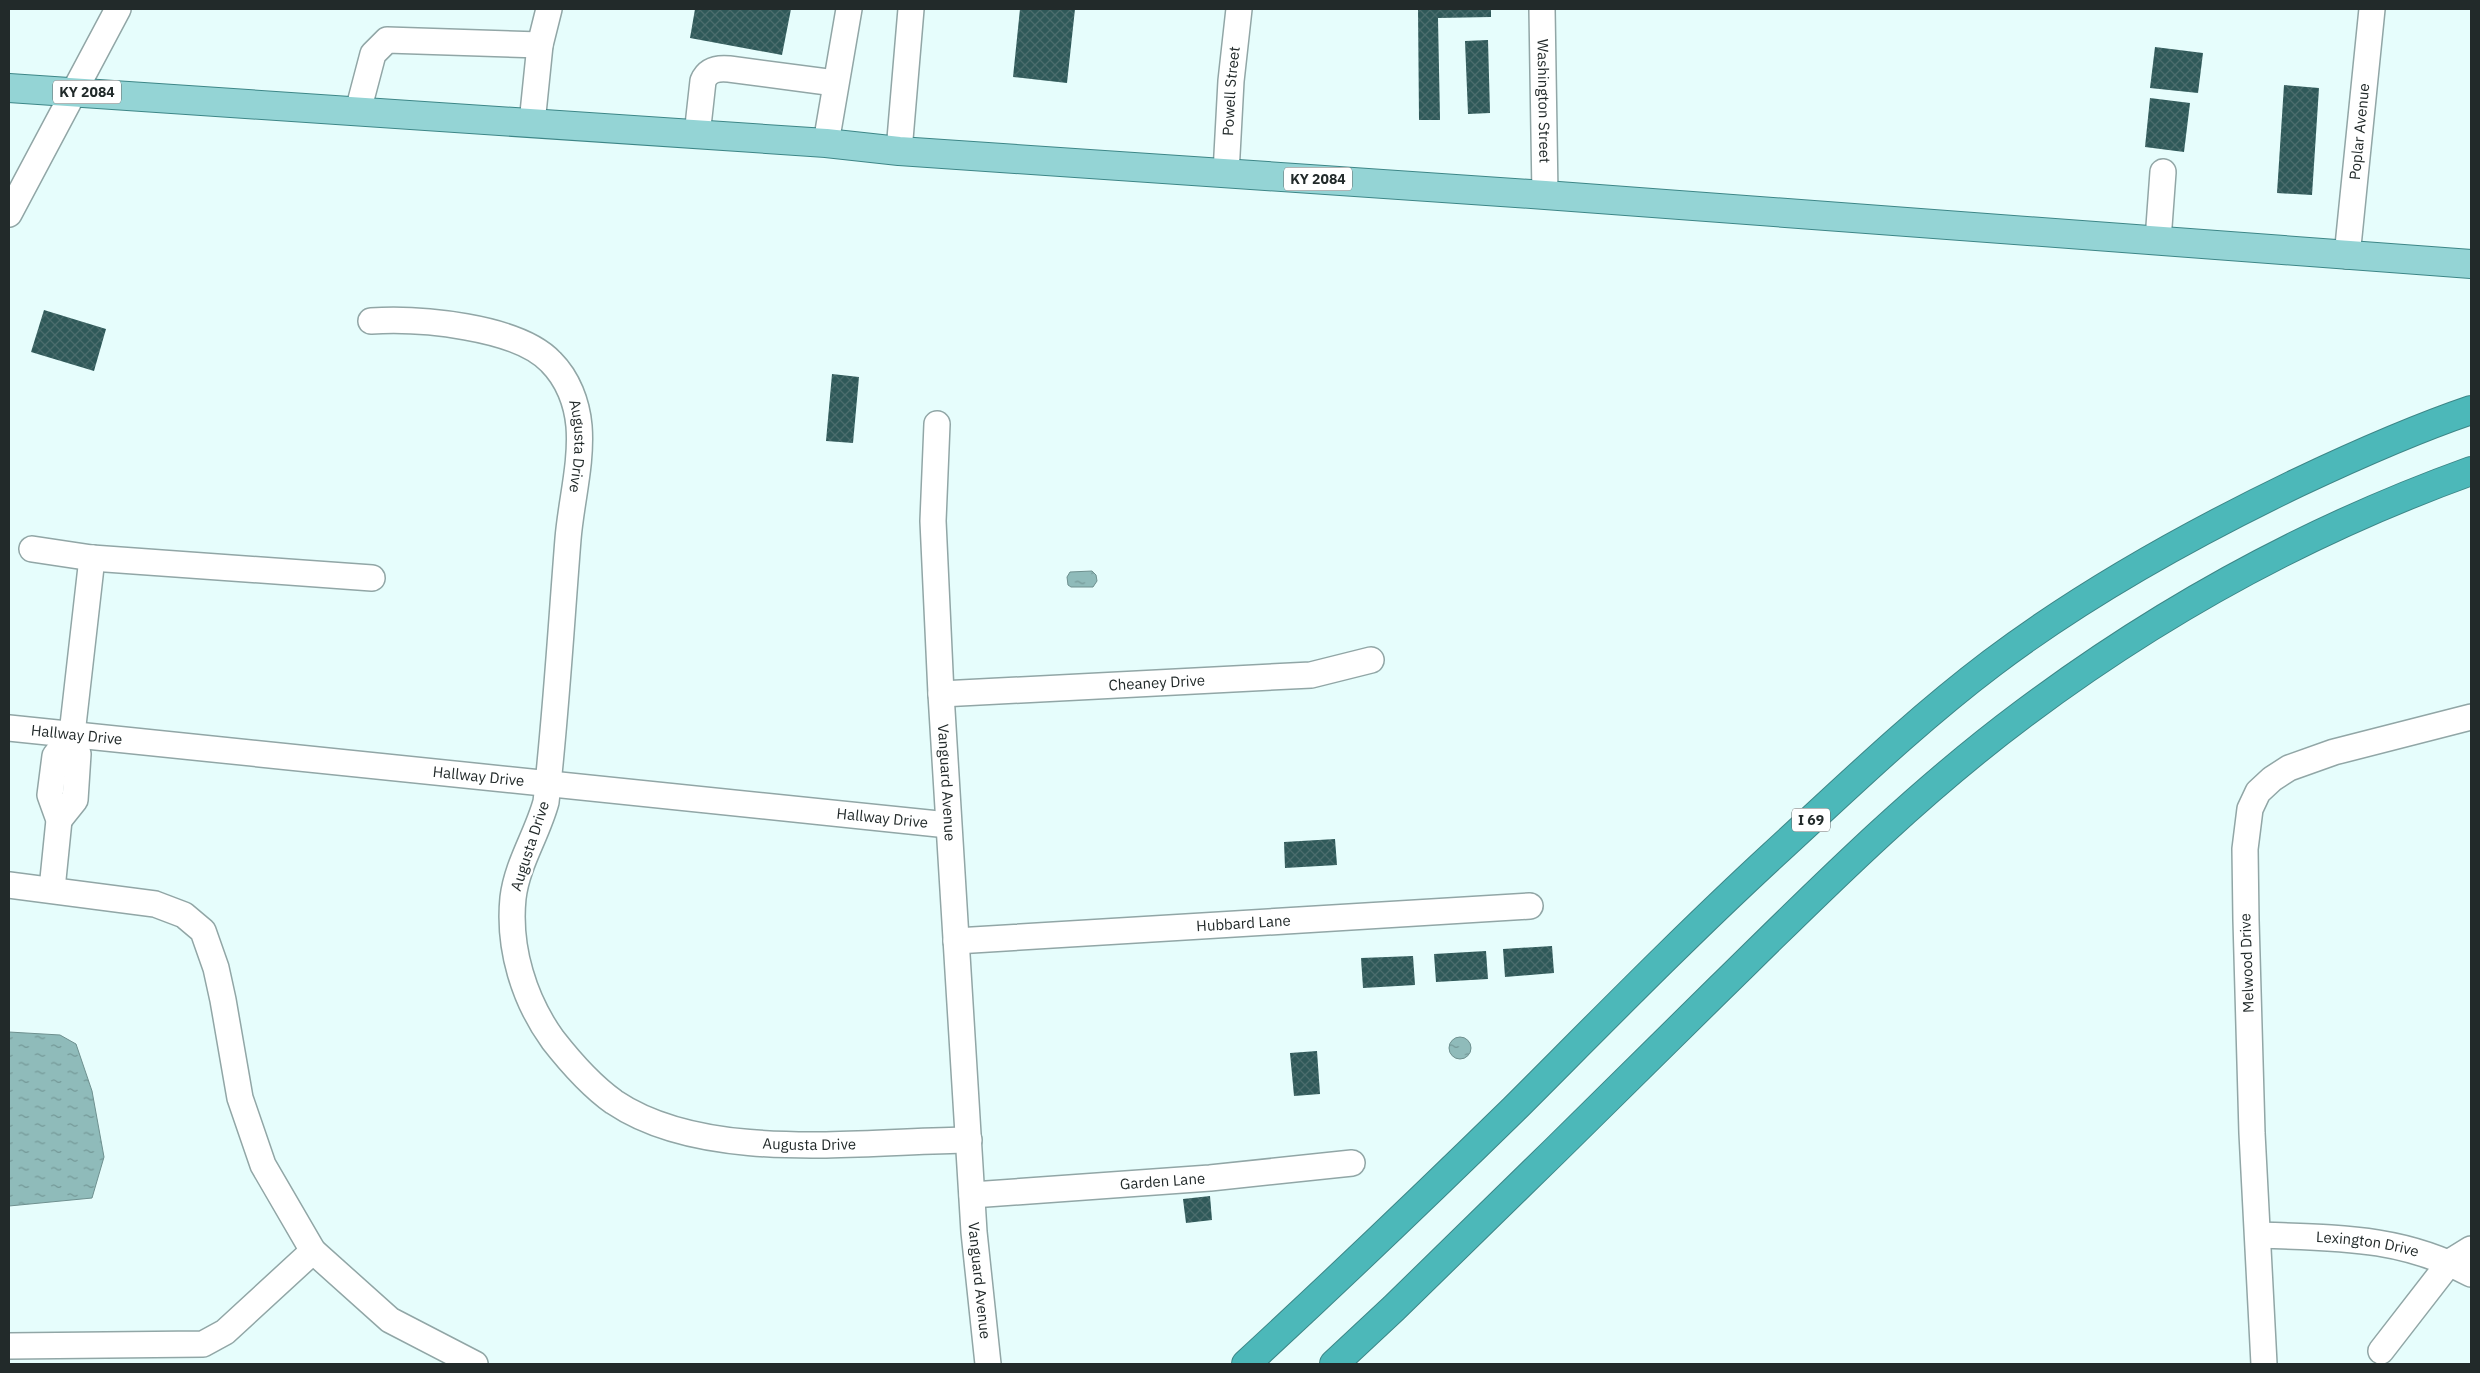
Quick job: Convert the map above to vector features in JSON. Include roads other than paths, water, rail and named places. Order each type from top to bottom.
[{"type":"highway","name":"I 69","points":[[1246,1364],[1414,1206],[1686,936],[1905,733],[1995,661],[2089,597],[2236,512],[2336,465],[2438,421],[2471,410]]},
{"type":"highway","points":[[1334,1364],[1394,1308],[1813,897],[1913,803],[1974,752],[2087,669],[2157,622],[2218,586],[2328,529],[2471,471]]},
{"type":"main road","name":"KY 2084","points":[[9,88],[75,91],[826,144],[899,151],[1545,195],[2471,264]]},
{"type":"street","points":[[9,214],[118,9]]},
{"type":"street","points":[[532,123],[540,45],[549,9]]},
{"type":"street","points":[[826,144],[849,9]]},
{"type":"street","points":[[899,151],[911,9]]},
{"type":"street","name":"Powell Street","points":[[1226,173],[1231,82],[1239,9]]},
{"type":"street","name":"Washington Street","points":[[1542,9],[1545,195]]},
{"type":"street","name":"Poplar Avenue","points":[[2347,256],[2372,9]]},
{"type":"street","points":[[358,111],[373,54],[387,40],[540,45]]},
{"type":"street","points":[[697,135],[703,80],[711,70],[719,68],[730,69],[835,83]]},
{"type":"street","points":[[2158,240],[2163,172]]},
{"type":"street","name":"Augusta Drive","points":[[371,321],[394,320],[442,324],[482,331],[519,341],[537,350],[563,376],[577,410],[579,446],[568,536],[548,784],[542,819],[522,864],[513,897],[512,915],[515,954],[526,992],[544,1028],[569,1061],[598,1090],[626,1109],[650,1120],[689,1132],[728,1140],[810,1146],[969,1140]]},
{"type":"street","name":"Vanguard Avenue","points":[[938,424],[933,521],[941,694],[972,1195],[988,1364]]},
{"type":"street","points":[[32,549],[92,558],[372,578]]},
{"type":"street","points":[[52,889],[59,820],[74,800],[78,754],[72,734],[92,558]]},
{"type":"street","name":"Cheaney Drive","points":[[941,694],[1311,675],[1371,660]]},
{"type":"street","name":"Melwood Drive","points":[[2264,1364],[2246,920],[2245,842],[2250,809],[2258,792],[2272,779],[2289,768],[2334,752],[2471,717]]},
{"type":"street","name":"Hallway Drive","points":[[9,728],[948,825]]},
{"type":"street","points":[[9,885],[52,889],[154,904],[184,915],[203,931],[221,992],[242,1107],[263,1165],[313,1251],[390,1320],[475,1364]]},
{"type":"street","name":"Hubbard Lane","points":[[956,941],[1530,906]]},
{"type":"street","name":"Garden Lane","points":[[972,1195],[1210,1178],[1352,1163]]},
{"type":"street","name":"Lexington Drive","points":[[2258,1235],[2342,1238],[2385,1243],[2430,1254],[2461,1268]]},
{"type":"street","points":[[2381,1351],[2461,1268],[2471,1249]]},
{"type":"street","points":[[9,1346],[203,1344],[225,1332],[313,1251]]},
{"type":"water","points":[[1092,571],[1096,575],[1097,581],[1093,587],[1071,587],[1068,585],[1067,577],[1070,572]]},
{"type":"water","points":[[9,1032],[60,1035],[76,1044],[92,1091],[104,1157],[92,1198],[9,1206]]},
{"type":"water","points":[[1460,1037],[1468,1040],[1471,1048],[1468,1056],[1460,1059],[1452,1056],[1449,1048],[1452,1040]]}]
